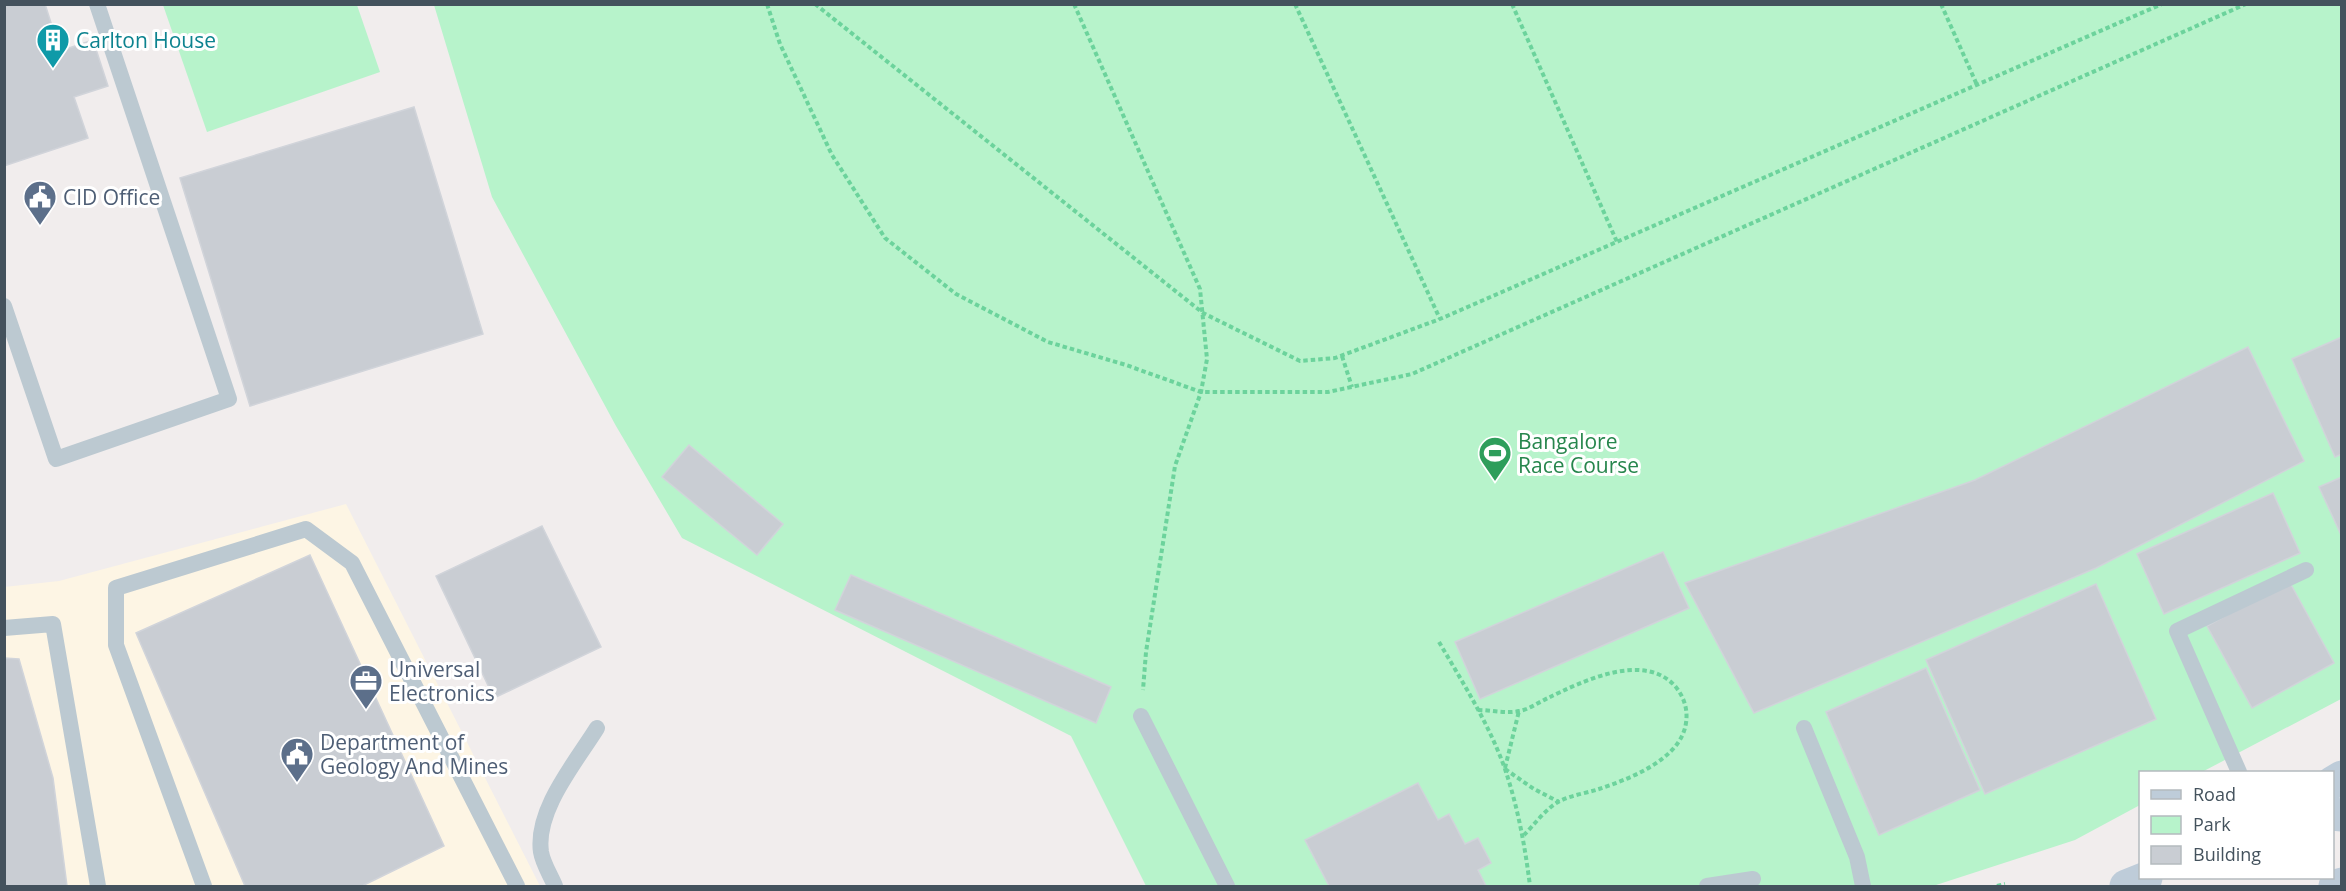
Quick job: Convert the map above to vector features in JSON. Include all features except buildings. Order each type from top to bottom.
[{"type":"main road","points":[[2126,886],[2144,879]]},
{"type":"main road","points":[[2335,886],[2342,884]]},
{"type":"lane","points":[[4,306],[56,459],[229,399],[96,4]]},
{"type":"lane","points":[[204,886],[116,645],[116,588],[306,529],[352,563],[517,886]]},
{"type":"lane","points":[[2240,771],[2177,631],[2306,570]]},
{"type":"lane","points":[[4,628],[53,624],[98,886]]},
{"type":"lane","points":[[1141,716],[1227,886]]},
{"type":"lane","points":[[555,886],[542,855],[540,839],[550,802],[597,728]]},
{"type":"lane","points":[[1804,728],[1857,857],[1863,886]]},
{"type":"lane","points":[[1707,886],[1753,879]]},
{"type":"path","points":[[767,4],[780,44],[832,155],[885,238],[956,294],[1048,342],[1126,365],[1201,392],[1328,392],[1412,374],[2246,4]]},
{"type":"path","points":[[815,4],[1203,313],[1300,361],[1342,356],[1440,319],[2162,4]]},
{"type":"path","points":[[1074,4],[1200,289],[1203,313],[1207,358],[1201,392],[1175,466],[1146,652],[1141,716]]},
{"type":"path","points":[[1295,4],[1440,319]]},
{"type":"path","points":[[1512,4],[1617,242]]},
{"type":"path","points":[[1941,4],[1977,85]]},
{"type":"path","points":[[1342,356],[1352,387]]},
{"type":"path","points":[[1439,642],[1478,710],[1505,768],[1524,835],[1530,886]]},
{"type":"path","points":[[1478,710],[1519,711],[1582,682],[1616,671],[1643,671],[1658,674],[1671,682],[1682,694],[1687,711],[1686,726],[1681,739],[1668,753],[1649,768],[1602,788],[1559,801],[1524,835]]},
{"type":"path","points":[[1505,768],[1519,711]]},
{"type":"path","points":[[1505,768],[1534,789],[1559,801]]},
{"type":"path","points":[[1997,886],[2005,884]]},
{"type":"shaded area","points":[[346,504],[540,886],[5,886],[4,587],[59,581]]},
{"type":"green space","points":[[163,5],[357,5],[380,72],[207,132]]},
{"type":"green space","name":"Bangalore Race Course","points":[[434,5],[2341,5],[2341,699],[2204,771],[2139,771],[2139,806],[2075,840],[1933,886],[1146,886],[1071,736],[682,538],[616,426],[492,197]]},
{"type":"place","name":"Carlton House","points":[[53,69]]},
{"type":"place","name":"CID Office","points":[[40,226]]},
{"type":"place","name":"Bangalore Race Course","points":[[1495,482]]},
{"type":"place","name":"Universal Electronics","points":[[366,710]]},
{"type":"place","name":"Department of Geology And Mines","points":[[297,783]]}]
